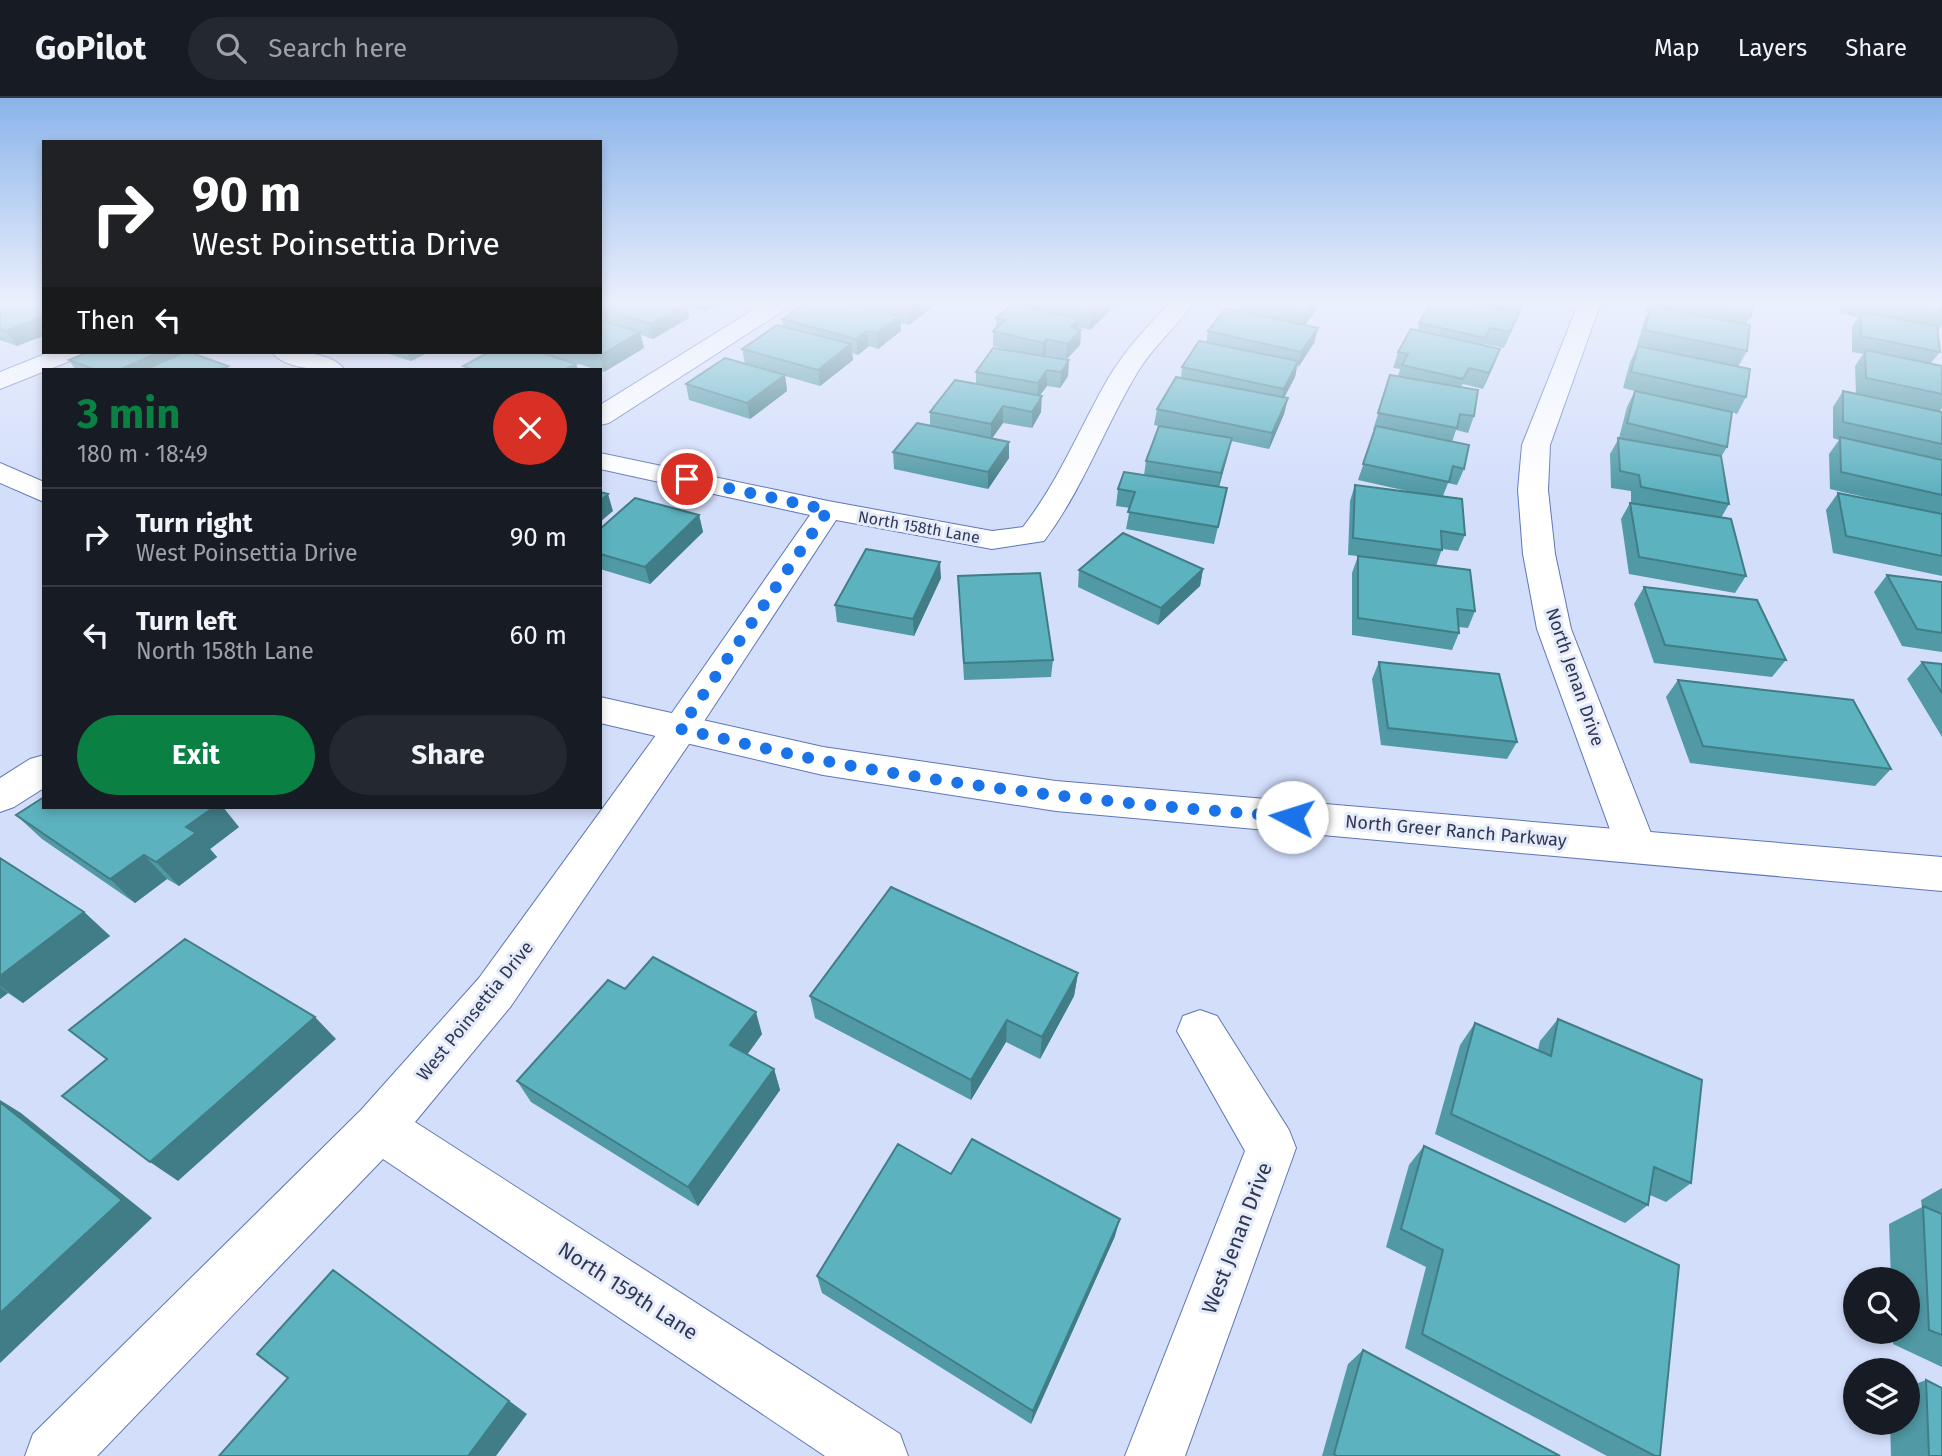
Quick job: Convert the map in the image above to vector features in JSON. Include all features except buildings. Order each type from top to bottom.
[{"type":"street","points":[[0,381],[38,365]]},
{"type":"street","points":[[602,416],[681,365]]},
{"type":"street","name":"North 158th Lane","points":[[602,461],[828,510],[992,540],[1033,535],[1056,508],[1118,383],[1130,365]]},
{"type":"street","name":"North Jenan Drive","points":[[1564,365],[1536,445],[1533,490],[1539,554],[1554,629],[1636,846]]},
{"type":"street","points":[[0,473],[42,492]]},
{"type":"street","name":"West Poinsettia Drive","points":[[55,1456],[379,1127],[495,992],[680,729],[828,510]]},
{"type":"street","name":"North Greer Ranch Parkway","points":[[602,710],[823,761],[1056,796],[1942,874]]},
{"type":"street","points":[[0,797],[42,770]]},
{"type":"street","name":"West Jenan Drive","points":[[1155,1456],[1271,1148],[1200,1031]]},
{"type":"street","name":"North 159th Lane","points":[[379,1127],[878,1456]]},
{"type":"route","points":[[687,479],[828,510],[680,729],[823,761],[930,778],[1056,796],[1292,817]]}]
